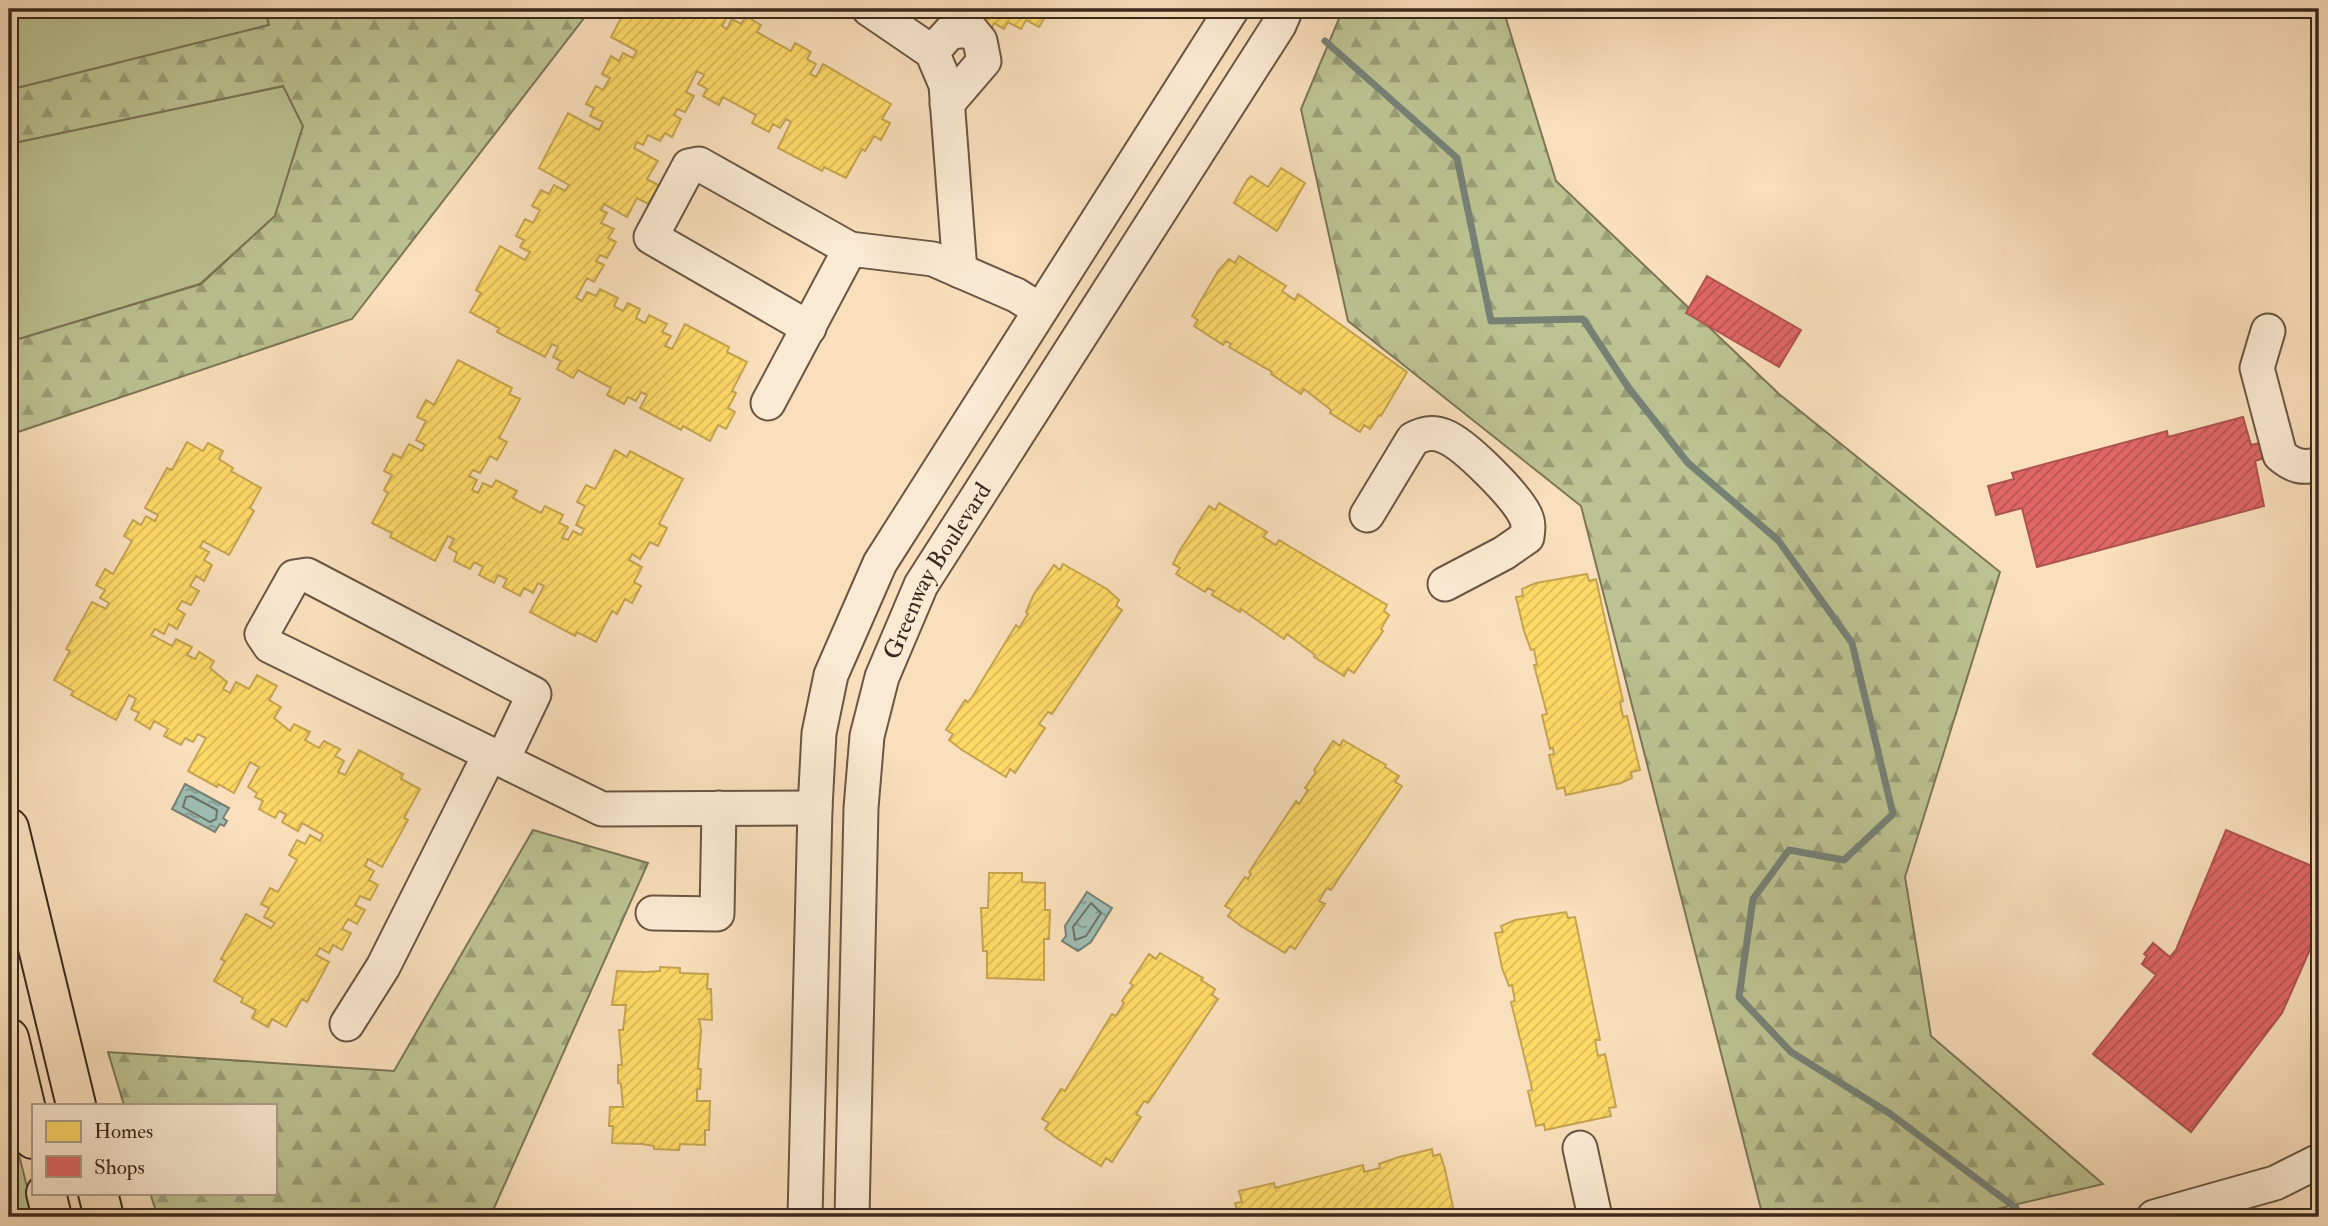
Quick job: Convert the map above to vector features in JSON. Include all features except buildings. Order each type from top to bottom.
[{"type":"main road","points":[[10,841],[76,1104]]},
{"type":"main road","points":[[9,1038],[32,1135]]},
{"type":"main road","points":[[46,1194],[52,1217]]},
{"type":"main road","points":[[98,1194],[104,1217]]},
{"type":"street","points":[[869,9],[932,52],[946,85],[960,271]]},
{"type":"street","name":"Greenway Boulevard","points":[[805,1217],[815,808],[819,733],[831,675],[880,563],[1232,9]]},
{"type":"street","name":"Greenway Boulevard","points":[[852,1217],[861,808],[867,736],[882,677],[921,585],[1242,86],[1286,9]]},
{"type":"street","points":[[932,52],[950,32],[971,30],[980,41],[984,61],[947,104]]},
{"type":"street","points":[[809,328],[650,237],[689,166],[699,164],[850,249],[933,259],[1016,295],[1040,310]]},
{"type":"street","points":[[768,403],[850,249]]},
{"type":"street","points":[[2268,331],[2257,368],[2280,455],[2301,468],[2319,465]]},
{"type":"street","points":[[1367,515],[1413,439],[1432,433],[1445,436],[1463,448],[1517,503],[1528,524],[1527,537],[1504,553],[1445,584]]},
{"type":"street","points":[[347,1024],[383,967],[496,756],[534,694],[307,575],[294,577],[261,634],[270,646],[496,756],[602,808],[815,808]]},
{"type":"street","points":[[653,913],[717,914],[719,808]]},
{"type":"street","points":[[1580,1148],[1595,1217]]},
{"type":"street","points":[[2154,1217],[2275,1183],[2319,1161]]},
{"type":"green space","points":[[9,9],[265,9],[269,25],[9,90]]},
{"type":"green space","points":[[265,9],[591,9],[352,319],[9,435],[9,342],[201,284],[275,216],[303,126],[283,86],[9,144],[9,90],[269,25]]},
{"type":"green space","points":[[1343,9],[1503,9],[1556,181],[1779,394],[2000,572],[1905,877],[1931,1036],[2103,1184],[1963,1217],[1763,1217],[1581,506],[1348,321],[1301,109]]},
{"type":"green space","points":[[284,86],[303,126],[275,216],[200,284],[9,342],[9,144]]},
{"type":"green space","points":[[533,830],[648,863],[490,1217],[158,1217],[150,1194],[276,1194],[276,1104],[124,1104],[108,1052],[394,1071]]},
{"type":"green space","points":[[9,1117],[35,1217],[9,1217]]},
{"type":"water","points":[[185,784],[229,808],[223,818],[227,821],[224,826],[220,824],[215,832],[172,809]]},
{"type":"water","points":[[1087,892],[1112,908],[1091,942],[1078,951],[1062,941],[1066,936],[1065,926]]},
{"type":"waterway","points":[[1325,41],[1457,158],[1491,321],[1583,319],[1628,387],[1688,463],[1778,540],[1852,643],[1893,814],[1844,860],[1789,850],[1753,899],[1739,997],[1791,1052],[1889,1113],[2016,1208]]}]
